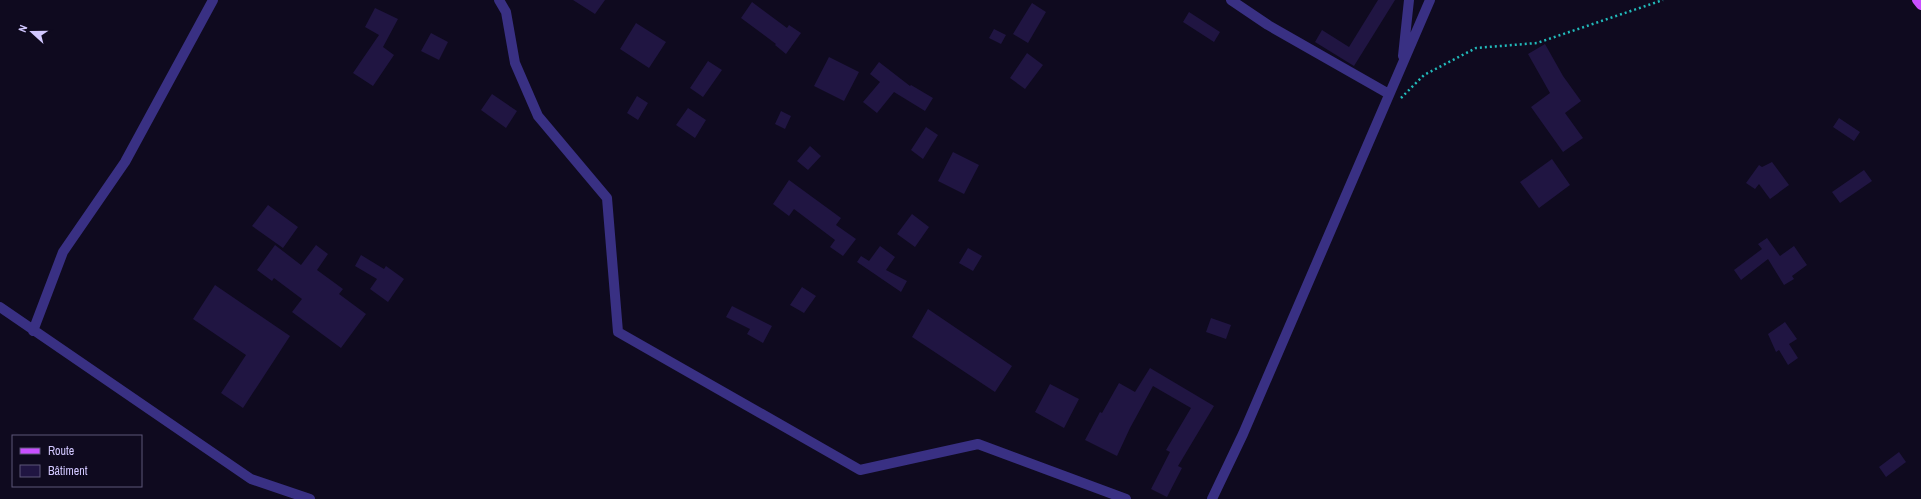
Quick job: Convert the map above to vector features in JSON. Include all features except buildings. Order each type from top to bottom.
[{"type":"main road","points":[[1918,0],[1921,5]]},
{"type":"street","points":[[33,331],[63,252],[125,162],[213,0]]},
{"type":"street","points":[[499,0],[506,12],[516,64],[538,116],[607,198],[618,332],[860,470],[978,444],[1126,499]]},
{"type":"street","points":[[1231,0],[1268,25],[1389,94]]},
{"type":"street","points":[[1401,66],[1409,0]]},
{"type":"street","points":[[1212,499],[1243,434],[1430,0]]},
{"type":"street","points":[[0,307],[251,479],[310,499]]},
{"type":"path","points":[[1398,102],[1424,75],[1476,48],[1537,42],[1663,0]]}]
